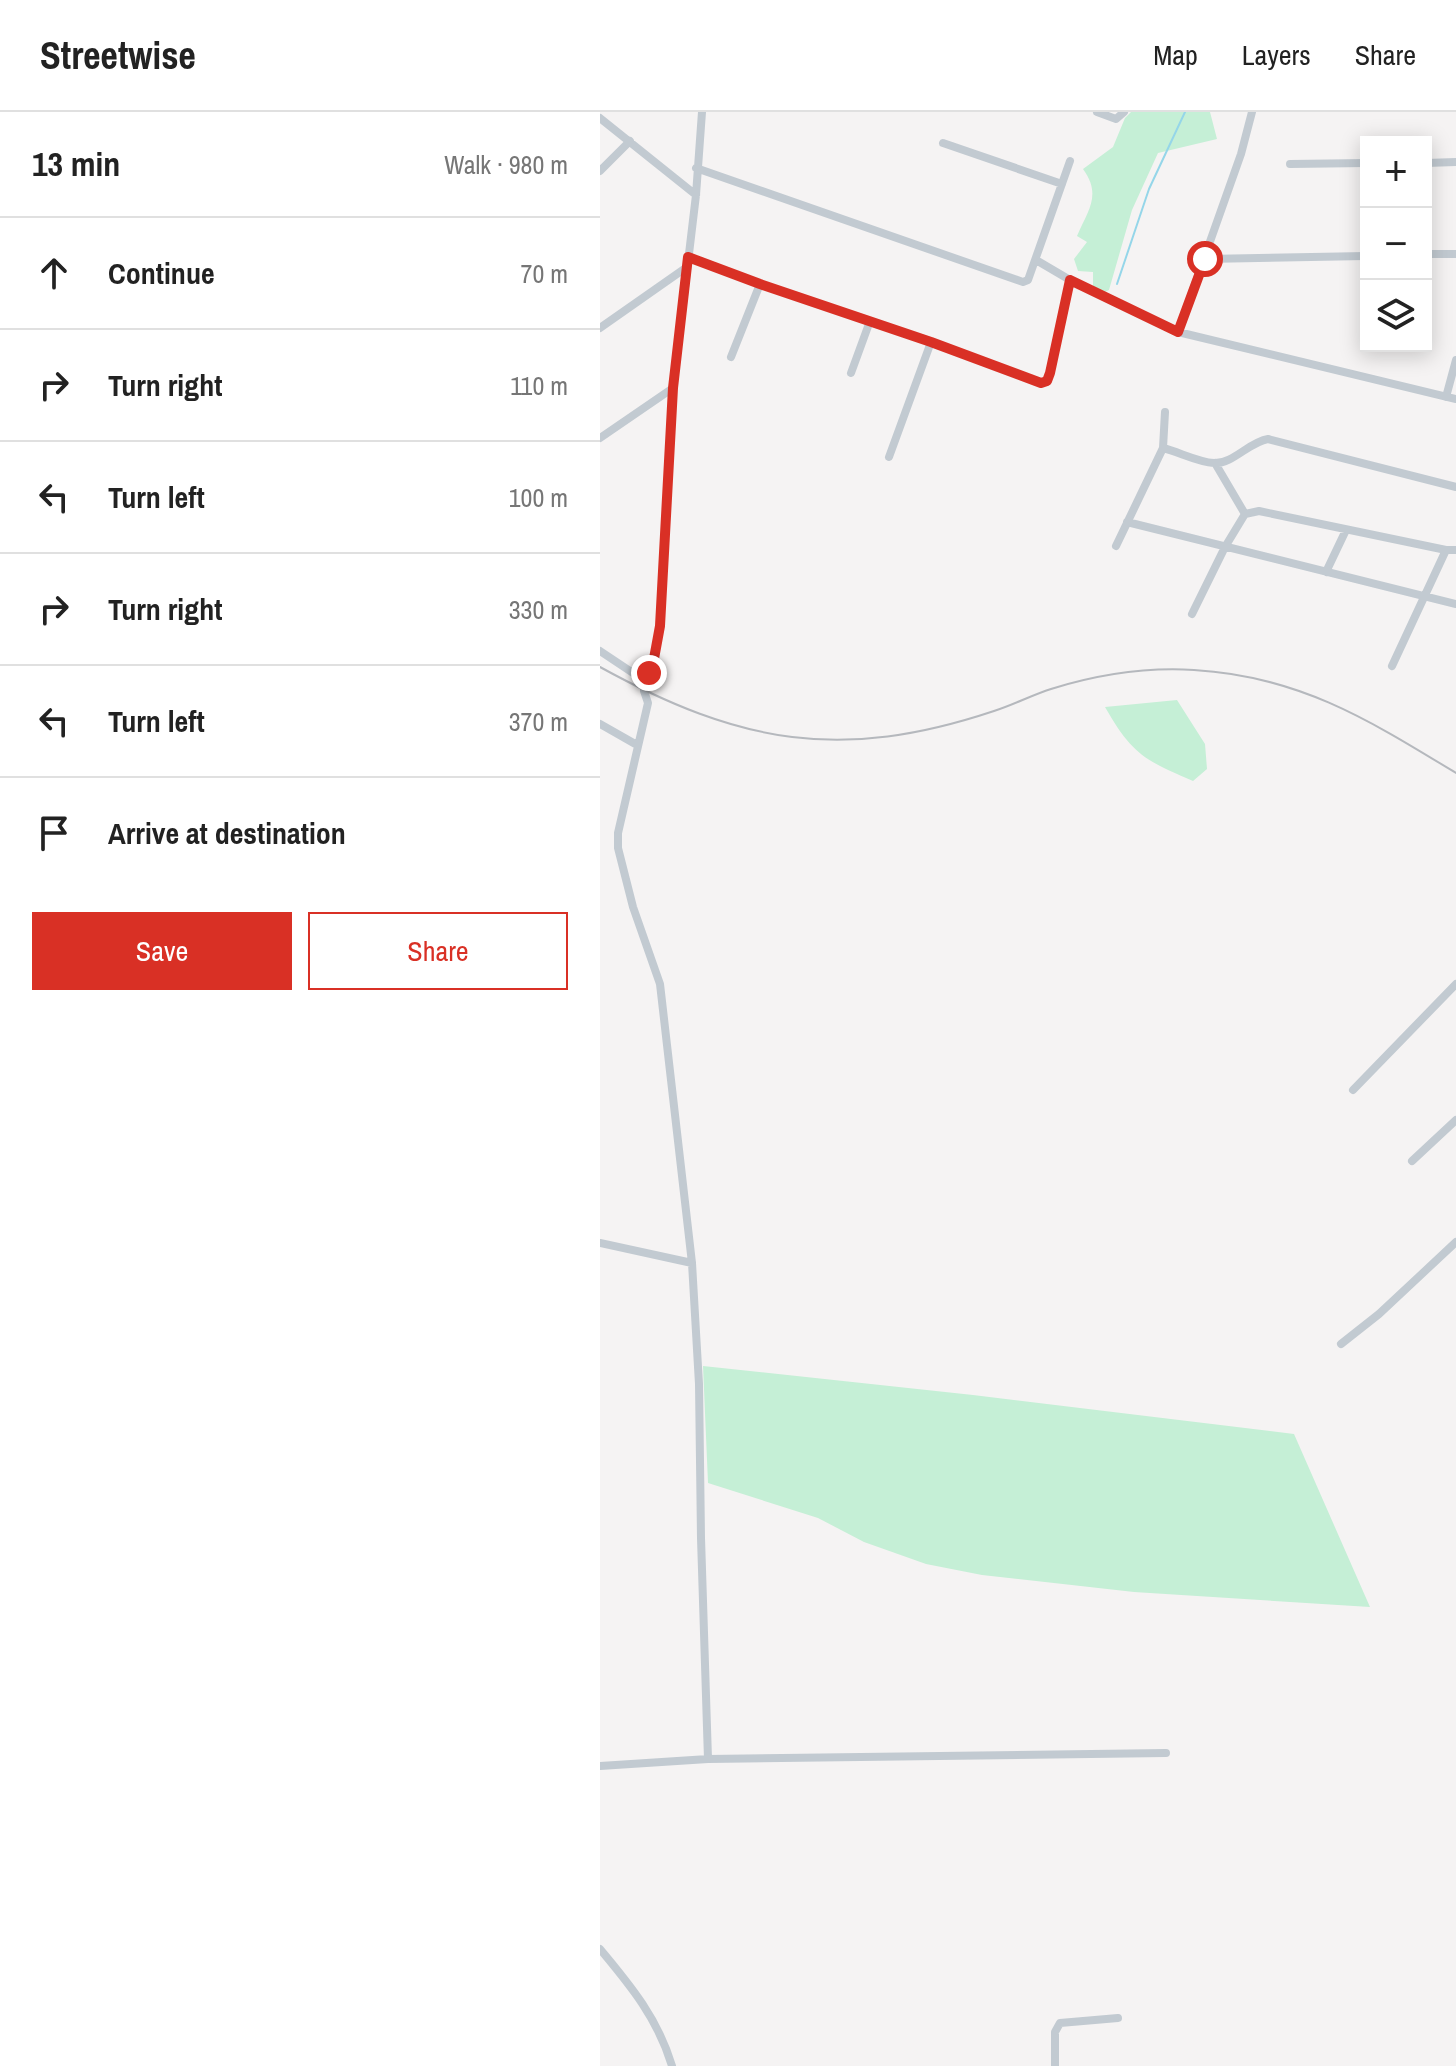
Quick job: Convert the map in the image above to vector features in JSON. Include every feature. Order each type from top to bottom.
[{"type":"street","points":[[702,112],[696,195],[673,388],[660,626],[652,669],[645,681],[648,703],[618,833],[618,848],[642,935],[660,984],[692,1263],[699,1384],[708,1759]]},
{"type":"street","points":[[1097,112],[1116,119],[1124,112]]},
{"type":"street","points":[[1178,332],[1252,112]]},
{"type":"street","points":[[600,118],[696,195]]},
{"type":"street","points":[[600,171],[630,141]]},
{"type":"street","points":[[943,143],[1062,184]]},
{"type":"street","points":[[696,168],[1020,281],[1028,280],[1070,161]]},
{"type":"street","points":[[1432,163],[1456,162]]},
{"type":"street","points":[[1290,164],[1360,163]]},
{"type":"street","points":[[1432,254],[1456,254]]},
{"type":"street","points":[[1205,259],[1360,256]]},
{"type":"street","points":[[688,257],[1036,382],[1047,381],[1070,280]]},
{"type":"street","points":[[1036,260],[1070,280],[1178,332],[1456,399]]},
{"type":"street","points":[[600,328],[687,267]]},
{"type":"street","points":[[731,357],[760,284]]},
{"type":"street","points":[[851,373],[870,321]]},
{"type":"street","points":[[889,457],[931,342]]},
{"type":"street","points":[[1446,397],[1456,360]]},
{"type":"street","points":[[600,438],[673,388]]},
{"type":"street","points":[[1116,546],[1163,448],[1165,412]]},
{"type":"street","points":[[1163,448],[1215,463],[1256,441],[1268,439],[1456,487]]},
{"type":"street","points":[[1215,463],[1245,514]]},
{"type":"street","points":[[1192,614],[1245,514],[1259,511],[1451,550],[1392,666]]},
{"type":"street","points":[[1127,522],[1456,604]]},
{"type":"street","points":[[1326,572],[1346,530]]},
{"type":"street","points":[[600,651],[645,681]]},
{"type":"street","points":[[600,724],[637,745]]},
{"type":"street","points":[[1353,1090],[1456,984]]},
{"type":"street","points":[[1412,1161],[1456,1120]]},
{"type":"street","points":[[1341,1344],[1379,1314],[1456,1242]]},
{"type":"street","points":[[600,1243],[692,1263]]},
{"type":"street","points":[[600,1766],[708,1759],[1166,1753]]},
{"type":"street","points":[[600,1949],[648,2008],[664,2038],[672,2066]]},
{"type":"street","points":[[1055,2066],[1055,2032],[1060,2023],[1118,2018]]},
{"type":"green space","points":[[1131,112],[1210,112],[1217,139],[1158,153],[1132,210],[1109,290],[1105,292],[1093,288],[1093,272],[1078,271],[1074,259],[1087,242],[1077,236],[1092,195],[1089,178],[1083,169],[1113,147],[1125,118]]},
{"type":"green space","points":[[1177,700],[1205,744],[1207,769],[1193,781],[1141,754],[1123,735],[1105,707]]},
{"type":"green space","points":[[703,1366],[1294,1434],[1370,1607],[1134,1592],[982,1575],[926,1564],[864,1542],[818,1518],[708,1483]]},
{"type":"waterway","points":[[1117,284],[1149,189],[1185,112]]},
{"type":"railway","points":[[600,667],[699,714],[792,737],[839,740],[939,727],[994,711],[1051,689],[1103,676],[1176,669],[1232,674],[1267,681],[1332,704],[1393,735],[1456,773]]},
{"type":"route","points":[[649,673],[660,626],[673,388],[688,257],[1041,383],[1047,381],[1050,373],[1070,280],[1178,332],[1205,259]]}]
